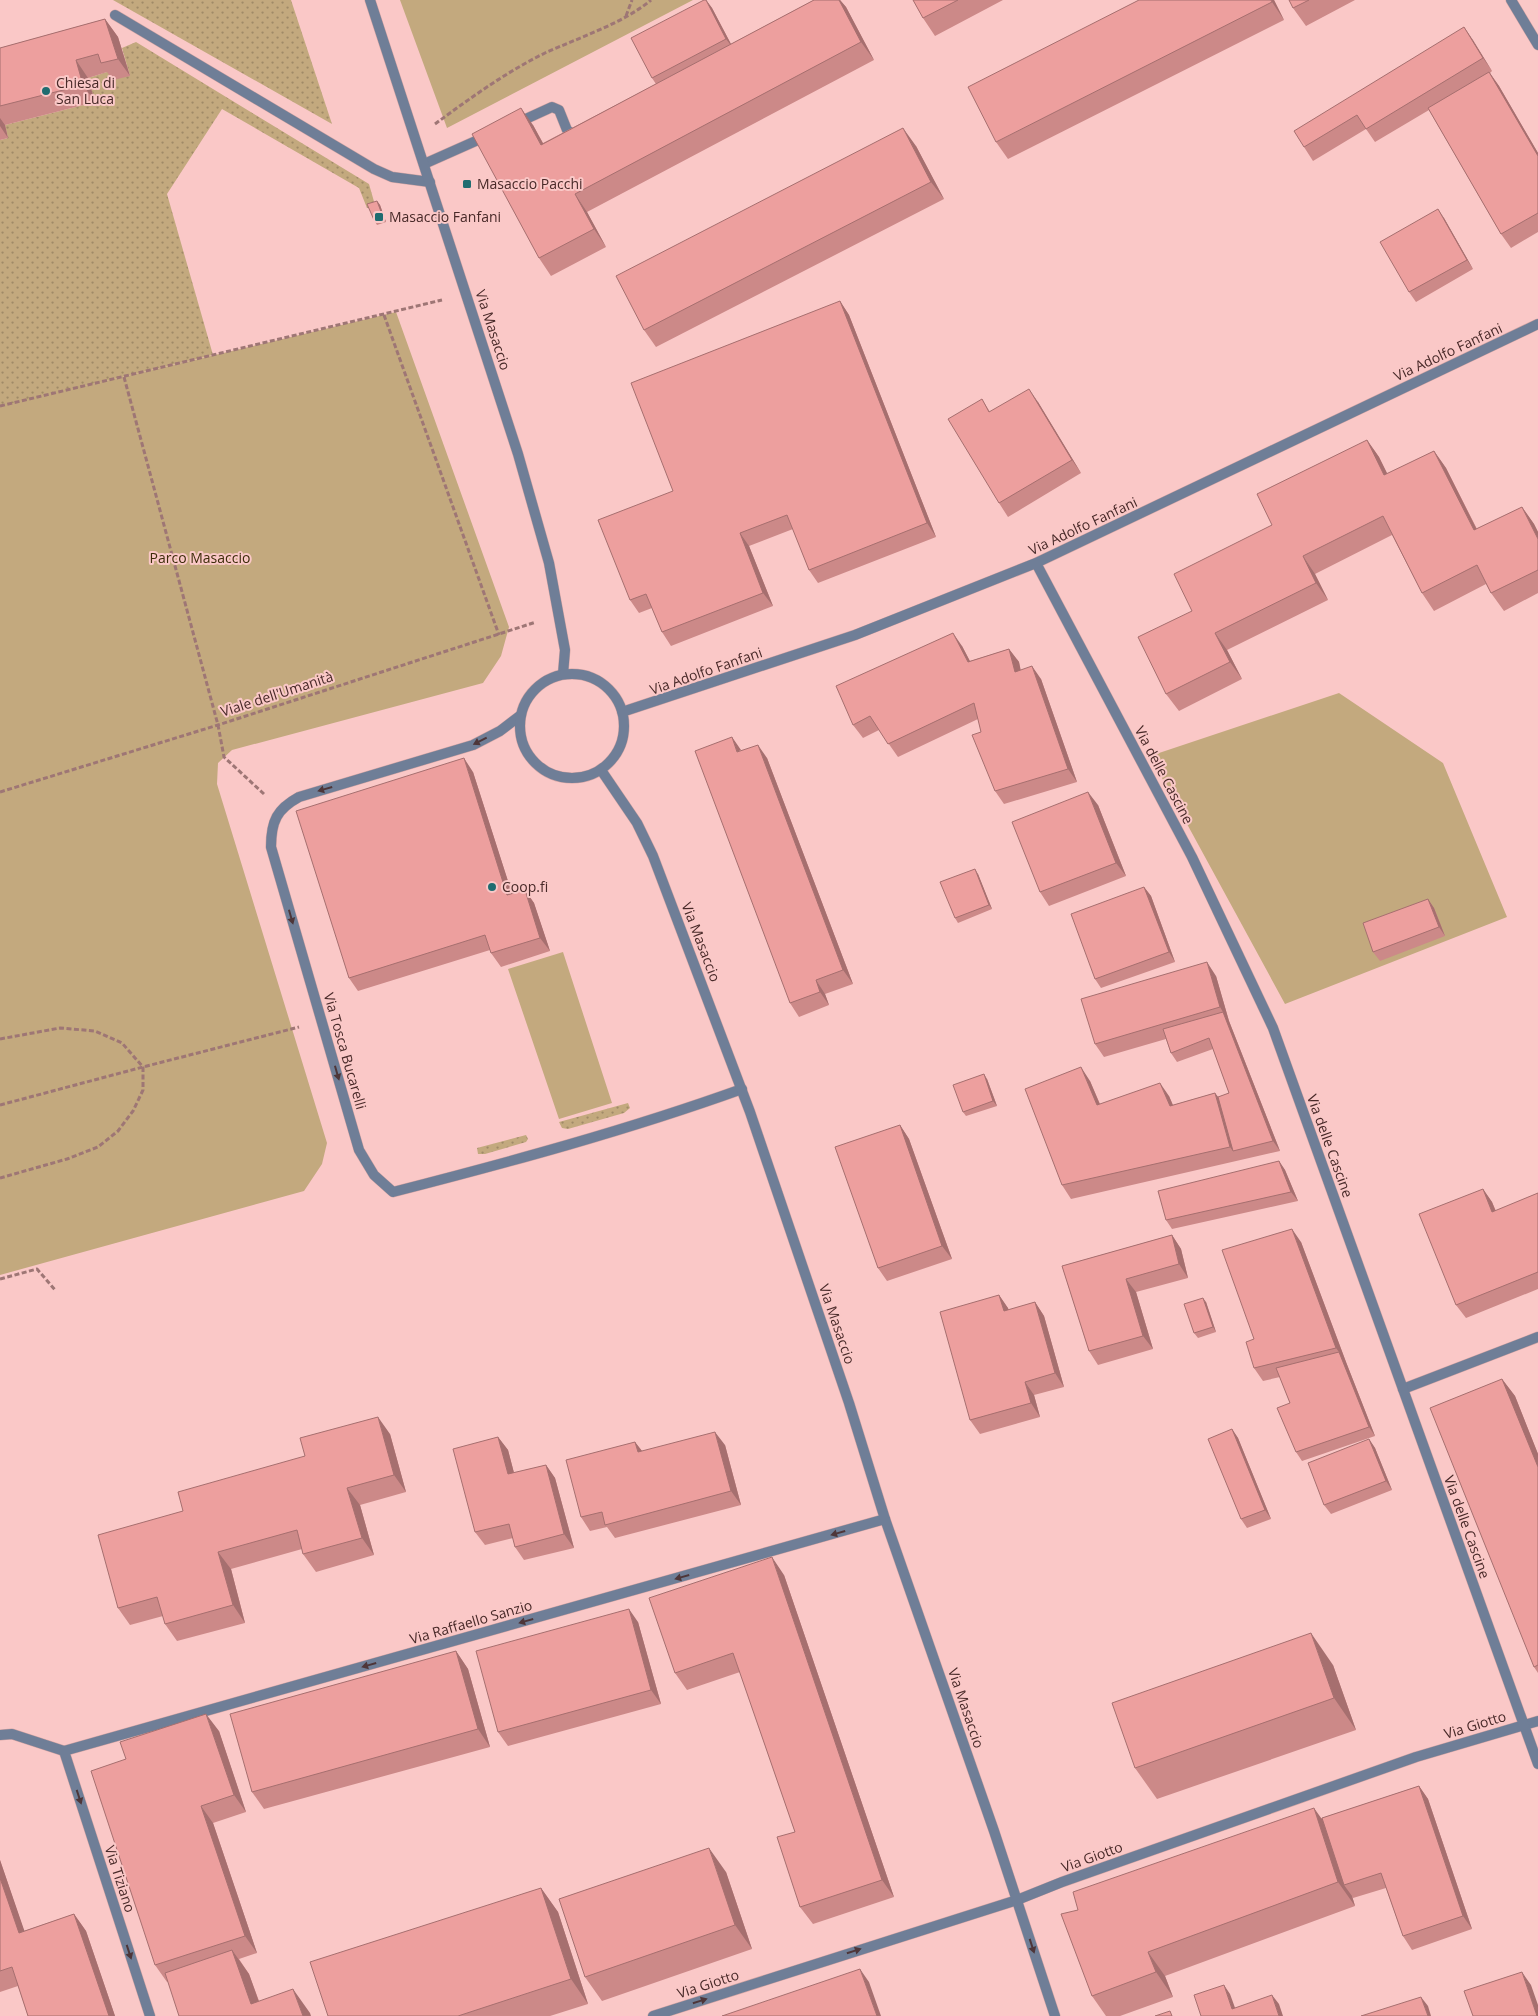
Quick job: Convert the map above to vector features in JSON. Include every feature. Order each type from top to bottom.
[{"type":"street","name":"Via Masaccio","points":[[370,0],[521,464],[549,563],[565,650],[563,674]]},
{"type":"street","points":[[1512,0],[1538,46]]},
{"type":"street","points":[[115,15],[374,169],[392,177],[430,182]]},
{"type":"street","points":[[424,164],[552,107],[559,110],[567,130],[574,135],[590,128]]},
{"type":"street","name":"Via Adolfo Fanfani","points":[[622,712],[855,635],[1036,563],[1538,324]]},
{"type":"street","name":"Via delle Cascine","points":[[1036,563],[1192,857],[1273,1028],[1538,1764]]},
{"type":"street","points":[[563,674],[581,675],[598,681],[610,691],[622,712],[624,723],[623,740],[611,762],[601,770],[582,778],[561,778],[548,772],[536,764],[527,753],[522,740],[521,715],[526,701],[543,682],[563,674]]},
{"type":"street","points":[[280,809],[299,797],[472,745],[500,731],[521,715]]},
{"type":"street","name":"Via Masaccio","points":[[601,770],[637,823],[653,856],[742,1089],[849,1403],[885,1519],[1017,1900],[1055,2016]]},
{"type":"street","name":"Via Tosca Bucarelli","points":[[280,809],[273,826],[271,847],[359,1150],[374,1175],[393,1192],[560,1147],[641,1123],[742,1089]]},
{"type":"street","points":[[1403,1389],[1538,1337]]},
{"type":"street","name":"Via Raffaello Sanzio","points":[[64,1751],[885,1519]]},
{"type":"street","name":"Via Giotto","points":[[653,2016],[1017,1900],[1062,1882],[1416,1758],[1538,1721]]},
{"type":"street","points":[[0,1735],[12,1734],[64,1751]]},
{"type":"street","name":"Via Tiziano","points":[[64,1751],[150,2016]]},
{"type":"path","points":[[626,16],[632,0]]},
{"type":"path","points":[[416,138],[500,80],[542,54],[626,16],[652,0]]},
{"type":"path","points":[[0,406],[467,294]]},
{"type":"path","points":[[384,315],[499,635]]},
{"type":"path","points":[[124,377],[218,725],[224,757],[280,809]]},
{"type":"path","name":"Viale dell'Umanità","points":[[0,792],[218,725],[559,614]]},
{"type":"path","points":[[0,1106],[143,1067],[322,1022]]},
{"type":"path","points":[[0,1038],[60,1028],[95,1031],[122,1043],[143,1067],[143,1090],[133,1111],[118,1131],[98,1147],[67,1159],[0,1178]]},
{"type":"path","points":[[0,1279],[37,1269],[56,1291]]},
{"type":"green space","points":[[113,0],[291,0],[332,124]]},
{"type":"green space","points":[[400,0],[693,0],[447,128]]},
{"type":"green space","points":[[136,42],[369,184],[375,205],[367,208],[359,188],[222,109],[167,194],[213,355],[81,387],[0,504],[0,140],[8,138],[5,125],[95,102],[88,78],[110,71],[130,76],[122,48]]},
{"type":"green space","name":"Parco Masaccio","points":[[396,312],[509,627],[501,656],[483,683],[232,750],[218,763],[217,784],[327,1143],[322,1164],[304,1191],[0,1275],[0,406]]},
{"type":"green space","points":[[1339,693],[1443,763],[1507,917],[1285,1004],[1150,756]]},
{"type":"green space","points":[[563,952],[612,1103],[559,1119],[508,969]]},
{"type":"green space","points":[[628,1103],[630,1108],[624,1113],[568,1129],[562,1128],[559,1122]]},
{"type":"green space","points":[[526,1135],[528,1139],[526,1142],[485,1154],[478,1154],[477,1148]]},
{"type":"building","points":[[706,0],[726,39],[652,78],[631,38]]},
{"type":"building","points":[[814,0],[839,0],[861,42],[575,194],[594,229],[539,258],[472,134],[521,108],[541,145]]},
{"type":"building","points":[[913,0],[958,0],[923,18]]},
{"type":"building","points":[[1139,0],[1271,0],[1272,2],[996,142],[968,87]]},
{"type":"building","points":[[1289,0],[1309,0],[1293,8]]},
{"type":"building","points":[[105,19],[118,59],[101,63],[98,54],[76,60],[83,85],[0,106],[0,48]]},
{"type":"building","points":[[1464,27],[1483,58],[1366,129],[1357,115],[1304,147],[1294,131]]},
{"type":"building","points":[[1489,72],[1538,156],[1538,213],[1501,234],[1428,108]]},
{"type":"building","points":[[903,128],[931,182],[644,330],[616,276]]},
{"type":"building","points":[[377,201],[383,217],[374,220],[367,204]]},
{"type":"building","points":[[1438,209],[1467,260],[1409,292],[1380,242]]},
{"type":"building","points":[[840,301],[927,523],[809,570],[787,515],[740,533],[763,593],[662,632],[646,594],[630,600],[598,520],[673,491],[631,383]]},
{"type":"building","points":[[1029,389],[1072,460],[999,503],[948,419],[982,399],[989,412]]},
{"type":"building","points":[[1367,440],[1384,475],[1434,451],[1474,530],[1522,507],[1538,539],[1538,570],[1491,593],[1477,565],[1422,593],[1383,516],[1303,556],[1316,583],[1215,633],[1230,662],[1166,694],[1138,637],[1192,611],[1174,574],[1272,525],[1257,494]]},
{"type":"building","points":[[953,633],[968,662],[1009,649],[1015,672],[1032,666],[1068,769],[995,791],[972,735],[981,732],[974,703],[888,744],[870,716],[853,725],[836,686]]},
{"type":"building","points":[[732,737],[737,752],[758,745],[843,970],[816,980],[820,992],[790,1003],[695,751]]},
{"type":"building","points":[[464,758],[507,895],[525,890],[540,938],[491,953],[485,935],[349,978],[296,811]]},
{"type":"building","points":[[1088,792],[1116,863],[1040,892],[1012,822]]},
{"type":"building","points":[[975,869],[989,905],[955,918],[940,882]]},
{"type":"building","points":[[1144,887],[1169,952],[1095,979],[1071,914]]},
{"type":"building","points":[[1428,899],[1439,927],[1373,952],[1363,923]]},
{"type":"building","points":[[1207,962],[1220,1007],[1095,1044],[1081,999]]},
{"type":"building","points":[[1223,1012],[1273,1141],[1233,1151],[1218,1097],[1229,1093],[1209,1038],[1171,1053],[1163,1029]]},
{"type":"building","points":[[1081,1067],[1097,1105],[1160,1083],[1170,1106],[1215,1093],[1230,1147],[1062,1185],[1025,1089]]},
{"type":"building","points":[[984,1074],[993,1101],[963,1112],[953,1085]]},
{"type":"building","points":[[900,1125],[942,1246],[878,1268],[835,1147]]},
{"type":"building","points":[[1279,1161],[1291,1192],[1166,1220],[1158,1191]]},
{"type":"building","points":[[1483,1189],[1492,1212],[1538,1193],[1538,1272],[1456,1305],[1419,1214]]},
{"type":"building","points":[[1292,1229],[1336,1348],[1254,1368],[1246,1342],[1254,1339],[1222,1250]]},
{"type":"building","points":[[1172,1235],[1179,1264],[1126,1279],[1143,1336],[1089,1351],[1062,1266]]},
{"type":"building","points":[[999,1295],[1004,1311],[1035,1302],[1055,1373],[1025,1382],[1031,1403],[970,1420],[940,1312]]},
{"type":"building","points":[[1203,1298],[1213,1327],[1194,1333],[1184,1304]]},
{"type":"building","points":[[1339,1352],[1369,1427],[1296,1452],[1277,1408],[1290,1403],[1276,1368]]},
{"type":"building","points":[[1502,1379],[1538,1467],[1538,1665],[1534,1667],[1430,1408]]},
{"type":"building","points":[[378,1417],[394,1475],[347,1488],[362,1538],[303,1554],[297,1530],[218,1552],[233,1605],[165,1624],[157,1597],[118,1608],[98,1535],[183,1511],[178,1492],[305,1456],[300,1438]]},
{"type":"building","points":[[1232,1429],[1265,1510],[1241,1519],[1208,1439]]},
{"type":"building","points":[[715,1432],[731,1491],[605,1525],[602,1512],[581,1517],[566,1460],[635,1442],[638,1452]]},
{"type":"building","points":[[498,1437],[508,1474],[546,1465],[564,1534],[515,1547],[509,1524],[475,1532],[453,1449]]},
{"type":"building","points":[[1369,1439],[1386,1481],[1324,1505],[1308,1463]]},
{"type":"building","points":[[772,1557],[882,1880],[800,1907],[777,1837],[795,1832],[733,1653],[675,1673],[649,1598]]},
{"type":"building","points":[[629,1609],[651,1690],[498,1732],[476,1651]]},
{"type":"building","points":[[1311,1633],[1334,1698],[1135,1768],[1112,1703]]},
{"type":"building","points":[[456,1651],[478,1729],[252,1792],[230,1714]]},
{"type":"building","points":[[206,1714],[234,1795],[201,1806],[245,1936],[155,1965],[91,1771],[126,1759],[120,1742]]},
{"type":"building","points":[[1419,1786],[1463,1916],[1403,1936],[1381,1873],[1344,1885],[1322,1818]]},
{"type":"building","points":[[1314,1808],[1338,1882],[1148,1952],[1156,1972],[1092,1996],[1061,1914],[1078,1910],[1073,1892]]},
{"type":"building","points":[[709,1848],[735,1925],[585,1977],[559,1899]]},
{"type":"building","points":[[0,1878],[19,1933],[74,1914],[109,2016],[28,2016],[12,1967],[0,1971]]},
{"type":"building","points":[[541,1888],[571,1979],[458,2016],[328,2016],[310,1962]]},
{"type":"building","points":[[232,1950],[251,2004],[293,1989],[303,2016],[179,2016],[165,1973]]},
{"type":"building","points":[[860,1969],[877,2016],[722,2016]]},
{"type":"building","points":[[1522,1972],[1537,2016],[1473,2016],[1464,1991]]},
{"type":"building","points":[[1224,1985],[1232,2009],[1272,1995],[1279,2016],[1201,2016],[1194,1995]]},
{"type":"building","points":[[1421,1997],[1428,2016],[1361,2016]]},
{"type":"building","points":[[1170,2011],[1172,2016],[1155,2016]]},
{"type":"place","name":"Chiesa di San Luca","points":[[46,91]]},
{"type":"place","name":"Masaccio Pacchi","points":[[467,184]]},
{"type":"place","name":"Masaccio Fanfani","points":[[379,217]]},
{"type":"place","name":"Coop.fi","points":[[492,887]]}]
